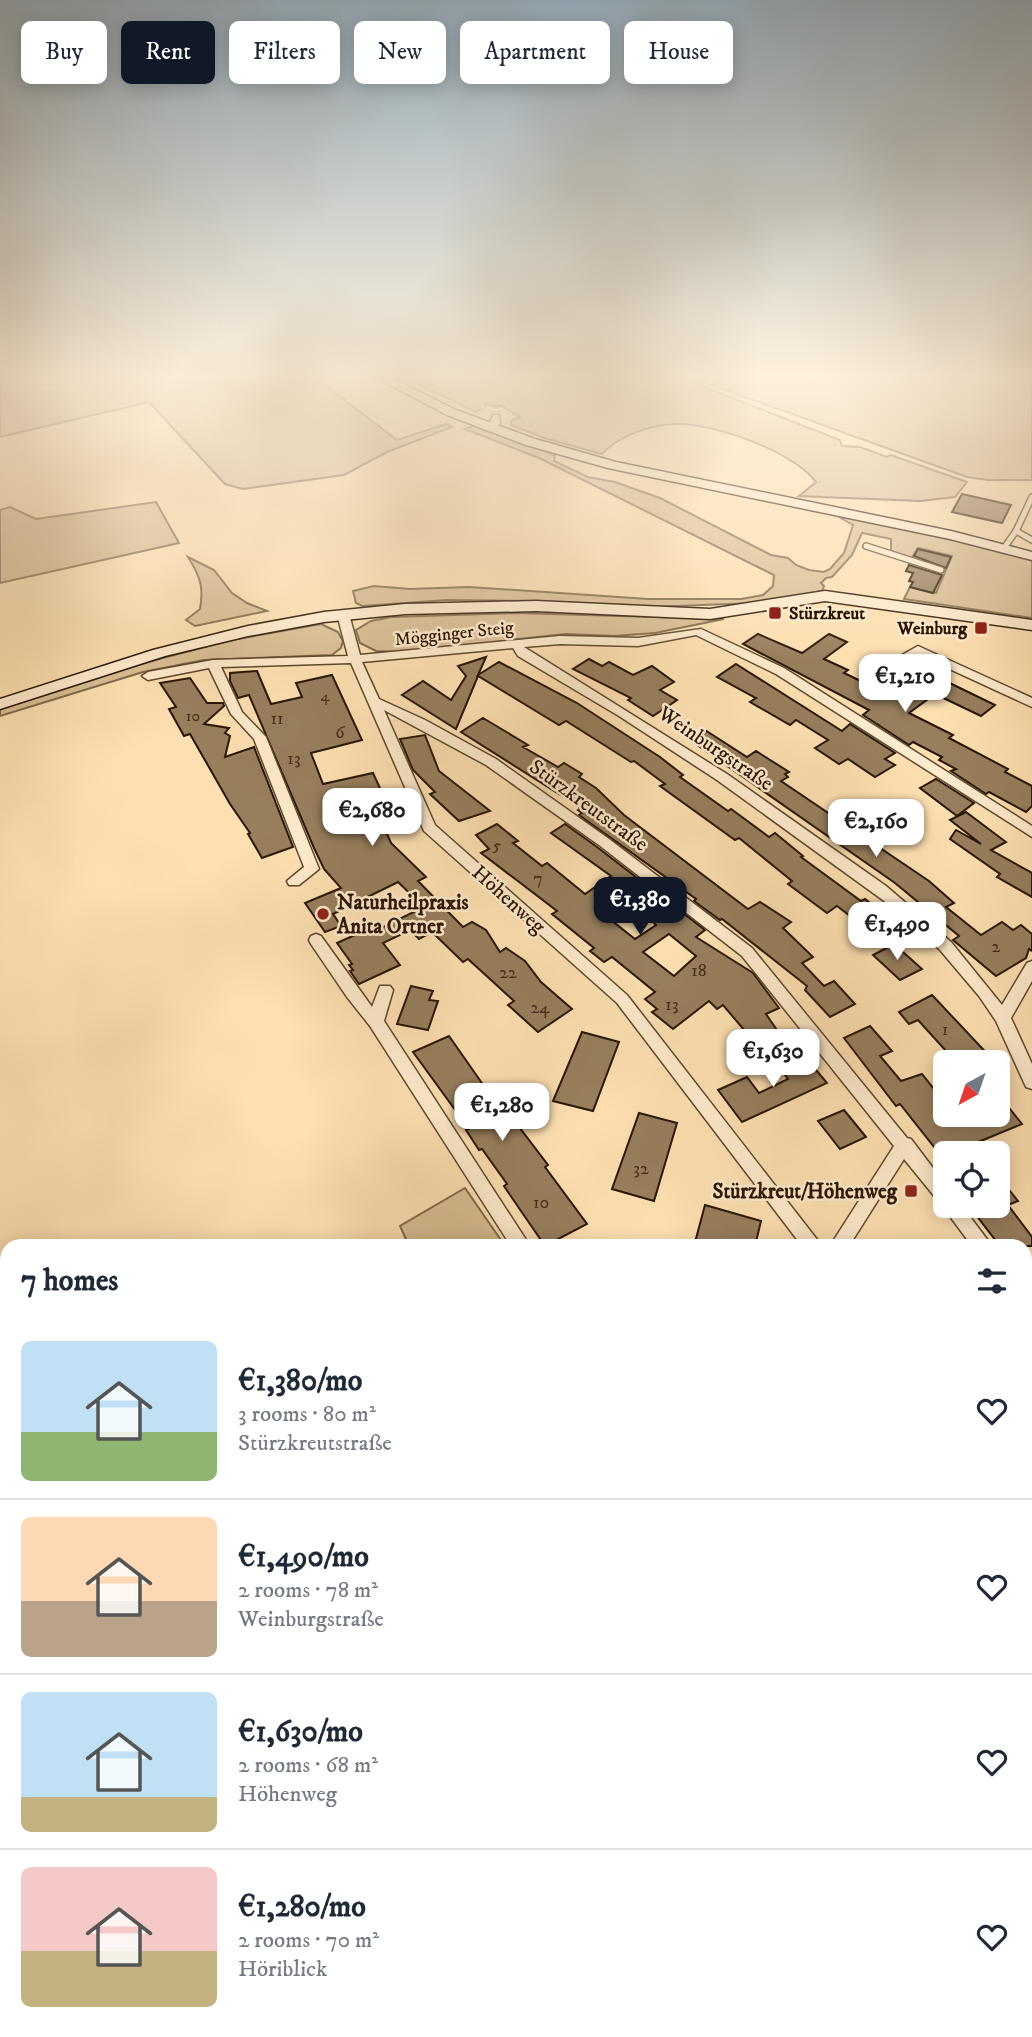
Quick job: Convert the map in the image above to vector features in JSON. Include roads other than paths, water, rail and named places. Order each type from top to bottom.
[{"type":"street","points":[[638,470],[916,527],[1032,556]]},
{"type":"street","points":[[0,704],[159,653],[248,631],[343,614],[492,606],[710,614],[825,596],[1032,625]]},
{"type":"street","name":"Höhenweg","points":[[343,614],[355,659],[429,828],[622,999],[808,1239]]},
{"type":"street","name":"Mögginger Steig","points":[[148,676],[213,664],[355,659],[560,640],[638,642],[697,631],[780,671],[1032,832]]},
{"type":"street","name":"Weinburgstraße","points":[[516,644],[522,653],[657,733],[865,878],[921,923],[964,965],[1003,1018],[1032,1082]]},
{"type":"street","points":[[906,658],[918,650],[1032,703]]},
{"type":"street","points":[[213,664],[237,714],[260,737],[312,869],[295,881]]},
{"type":"street","name":"Stürzkreutstraße","points":[[376,702],[421,723],[491,762],[604,842],[747,952],[933,1180]]},
{"type":"street","points":[[316,940],[352,993],[376,1022],[516,1239]]},
{"type":"street","points":[[1003,1018],[1032,967]]},
{"type":"street","points":[[376,1022],[385,990]]},
{"type":"street","points":[[844,1239],[905,1144]]},
{"type":"street","points":[[961,1218],[978,1239]]},
{"type":"lane","points":[[1004,548],[1016,531],[1032,497]]},
{"type":"lane","points":[[1016,531],[1032,540]]},
{"type":"lane","points":[[866,546],[941,570]]},
{"type":"place","name":"Stürzkreut","points":[[775,613]]},
{"type":"place","name":"Weinburg","points":[[981,628]]},
{"type":"place","name":"Naturheilpraxis Anita Ortner","points":[[323,914]]},
{"type":"place","name":"Stürzkreut/Höhenweg","points":[[911,1191]]}]
